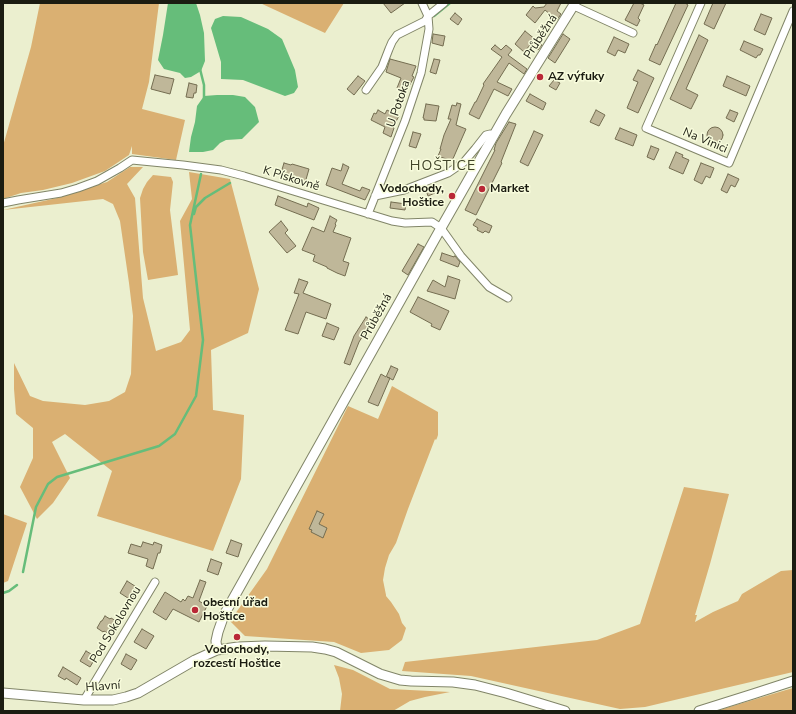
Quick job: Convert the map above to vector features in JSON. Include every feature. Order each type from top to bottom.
[{"type":"street","points":[[422,3],[428,16]]},
{"type":"street","points":[[366,90],[382,67],[389,49],[397,35],[424,21],[444,3]]},
{"type":"street","name":"Na Vinici","points":[[701,3],[646,128],[729,163],[793,11]]},
{"type":"street","points":[[575,5],[633,33]]},
{"type":"street","name":"Průběžná","points":[[217,650],[216,641],[224,615],[494,134],[575,5]]},
{"type":"street","name":"U Potoka","points":[[368,214],[405,122],[421,72],[429,29],[428,16]]},
{"type":"street","points":[[375,196],[404,190],[448,172],[464,162],[486,136],[494,134]]},
{"type":"street","name":"K Pískovně","points":[[3,203],[78,188],[97,181],[132,160],[221,170],[392,221],[405,223],[432,222],[441,228]]},
{"type":"street","points":[[441,228],[461,256],[489,287],[508,298]]},
{"type":"street","name":"Pod Sokolovnou","points":[[84,700],[155,582]]},
{"type":"street","name":"Hlavní","points":[[3,693],[84,700],[113,700],[138,693],[196,660],[217,650],[238,646],[265,646],[326,649],[336,652],[380,674],[400,680],[411,682],[453,682],[475,685],[565,711]]},
{"type":"street","points":[[699,711],[793,680]]},
{"type":"shaded area","points":[[40,3],[159,3],[149,82],[142,109],[185,120],[176,160],[132,154],[132,146],[129,155],[105,171],[72,183],[43,190],[21,193],[3,199],[3,146],[31,47]]},
{"type":"shaded area","points":[[168,3],[196,3],[200,15],[204,33],[205,61],[201,71],[191,77],[185,78],[180,73],[164,69],[158,60]]},
{"type":"shaded area","points":[[260,3],[344,3],[325,33]]},
{"type":"shaded area","points":[[223,16],[241,17],[268,29],[282,39],[295,70],[298,87],[294,93],[285,96],[243,80],[221,79],[221,62],[211,28],[215,19]]},
{"type":"shaded area","points":[[217,95],[245,97],[255,107],[259,122],[242,139],[226,140],[220,143],[213,150],[189,152],[197,106],[204,96]]},
{"type":"shaded area","points":[[130,167],[143,167],[127,184],[135,198],[143,298],[156,351],[181,342],[190,330],[180,221],[192,199],[189,172],[230,179],[259,289],[248,333],[211,350],[213,410],[244,415],[241,479],[213,551],[97,516],[112,471],[65,434],[52,442],[70,478],[53,503],[37,519],[20,487],[33,458],[33,428],[16,414],[14,363],[30,396],[43,401],[85,405],[109,401],[125,392],[131,374],[133,316],[120,221],[113,204],[103,199],[3,210],[57,198],[107,182]]},
{"type":"shaded area","points":[[153,175],[171,177],[173,182],[170,210],[178,275],[148,280],[143,252],[140,198],[143,189]]},
{"type":"shaded area","points":[[392,386],[438,412],[438,435],[436,440],[435,439],[396,543],[389,555],[383,580],[386,596],[399,614],[402,623],[406,628],[402,640],[389,650],[361,653],[334,642],[245,636],[230,621],[267,569],[348,406],[378,419]]},
{"type":"shaded area","points":[[684,487],[729,494],[695,615],[697,615],[695,622],[738,601],[742,594],[781,571],[793,570],[793,672],[645,707],[620,709],[471,676],[402,671],[405,662],[597,640],[640,624]]},
{"type":"shaded area","points":[[3,514],[27,523],[8,581],[3,583]]},
{"type":"shaded area","points":[[334,665],[353,670],[390,689],[450,692],[410,701],[393,711],[340,711],[342,694],[339,678]]},
{"type":"shaded area","points":[[793,688],[793,711],[716,711],[786,690]]},
{"type":"building","points":[[383,3],[405,3],[391,13]]},
{"type":"building","points":[[547,3],[561,3],[557,11],[561,14],[557,20],[545,10],[535,23],[526,15],[533,6],[535,8],[544,7]]},
{"type":"building","points":[[634,3],[644,5],[638,18],[640,20],[637,26],[625,20]]},
{"type":"building","points":[[676,3],[685,3],[688,5],[660,65],[649,60]]},
{"type":"building","points":[[713,3],[726,3],[714,29],[704,24]]},
{"type":"building","points":[[455,13],[462,19],[458,25],[450,19]]},
{"type":"building","points":[[761,14],[772,18],[765,35],[754,30]]},
{"type":"building","points":[[525,31],[542,45],[538,50],[531,44],[524,52],[515,44]]},
{"type":"building","points":[[433,34],[445,36],[443,46],[432,43]]},
{"type":"building","points":[[563,34],[570,39],[555,63],[548,58]]},
{"type":"building","points":[[699,35],[708,40],[686,89],[698,95],[691,109],[670,99]]},
{"type":"building","points":[[614,37],[629,44],[625,53],[618,50],[615,56],[607,52]]},
{"type":"building","points":[[744,41],[763,49],[760,55],[756,58],[740,50]]},
{"type":"building","points":[[495,45],[501,50],[506,45],[512,50],[508,55],[527,69],[524,74],[509,63],[497,82],[512,89],[508,96],[494,89],[479,119],[469,114],[484,85],[483,84],[502,57],[491,49]]},
{"type":"building","points":[[390,59],[416,66],[412,76],[414,77],[405,92],[397,88],[401,78],[386,72]]},
{"type":"building","points":[[434,59],[440,60],[436,74],[430,72]]},
{"type":"building","points":[[638,70],[654,78],[638,113],[627,108],[638,82],[633,80]]},
{"type":"building","points":[[155,75],[174,79],[170,94],[151,89]]},
{"type":"building","points":[[358,76],[365,81],[354,95],[347,89]]},
{"type":"building","points":[[727,76],[750,86],[746,96],[723,86]]},
{"type":"building","points":[[554,80],[560,83],[556,90],[549,86]]},
{"type":"building","points":[[189,83],[197,85],[196,93],[194,93],[193,98],[186,97]]},
{"type":"building","points":[[530,94],[546,103],[543,110],[526,101]]},
{"type":"building","points":[[457,103],[461,104],[456,125],[466,129],[452,161],[438,156],[444,135],[451,119],[448,119],[452,105],[456,106]]},
{"type":"building","points":[[426,104],[439,106],[436,121],[424,120],[423,118]]},
{"type":"building","points":[[378,110],[385,114],[387,110],[399,116],[393,127],[391,137],[383,133],[385,127],[371,120],[374,113],[376,114]]},
{"type":"building","points":[[596,110],[605,115],[599,126],[590,122]]},
{"type":"building","points":[[730,110],[738,113],[734,122],[726,118]]},
{"type":"building","points":[[509,122],[516,124],[501,162],[502,163],[476,215],[465,210],[495,150],[496,143]]},
{"type":"building","points":[[715,127],[722,132],[723,135],[718,142],[715,143],[708,138],[707,135],[712,128]]},
{"type":"building","points":[[620,128],[637,135],[633,146],[615,139]]},
{"type":"building","points":[[534,131],[543,135],[528,166],[520,162]]},
{"type":"building","points":[[413,132],[421,134],[416,148],[409,146]]},
{"type":"building","points":[[651,146],[659,149],[654,160],[647,157]]},
{"type":"building","points":[[676,152],[689,160],[683,174],[669,168]]},
{"type":"building","points":[[284,163],[309,169],[305,183],[280,176]]},
{"type":"building","points":[[701,163],[714,168],[710,178],[706,176],[702,184],[694,180]]},
{"type":"building","points":[[343,164],[349,167],[342,184],[360,191],[362,187],[370,190],[365,200],[326,185],[332,168],[341,171]]},
{"type":"building","points":[[728,174],[739,179],[735,187],[731,185],[727,193],[721,190]]},
{"type":"building","points":[[434,184],[437,190],[434,191],[435,193],[428,196],[425,188]]},
{"type":"building","points":[[278,196],[307,207],[308,203],[319,208],[314,220],[275,205]]},
{"type":"building","points":[[391,202],[406,204],[405,210],[390,208]]},
{"type":"building","points":[[330,216],[337,220],[333,232],[351,238],[343,261],[349,263],[345,276],[313,261],[315,255],[302,250],[312,227],[324,232]]},
{"type":"building","points":[[477,219],[492,226],[489,233],[485,231],[483,233],[477,230],[478,228],[473,225]]},
{"type":"building","points":[[281,221],[288,230],[285,233],[296,246],[287,253],[269,232]]},
{"type":"building","points":[[418,244],[424,247],[408,275],[402,271]]},
{"type":"building","points":[[442,253],[455,256],[460,262],[458,267],[440,260]]},
{"type":"building","points":[[448,276],[460,280],[455,299],[427,291],[433,280],[445,287]]},
{"type":"building","points":[[299,279],[308,282],[303,293],[331,304],[326,319],[306,312],[298,334],[285,330],[299,294],[294,293]]},
{"type":"building","points":[[418,297],[449,311],[440,330],[431,326],[432,324],[410,312]]},
{"type":"building","points":[[366,317],[372,321],[359,342],[350,365],[344,363],[354,336]]},
{"type":"building","points":[[327,323],[339,328],[334,340],[322,336]]},
{"type":"building","points":[[391,366],[398,369],[393,380],[390,378],[378,406],[368,402],[381,374],[386,377]]},
{"type":"building","points":[[317,511],[324,514],[319,524],[327,528],[323,538],[311,532],[312,530],[309,529]]},
{"type":"building","points":[[231,540],[242,544],[238,557],[226,553]]},
{"type":"building","points":[[143,542],[153,545],[154,542],[162,545],[153,569],[146,566],[148,559],[128,553],[131,544],[141,547]]},
{"type":"building","points":[[211,559],[222,563],[218,575],[207,571]]},
{"type":"building","points":[[200,580],[206,582],[199,601],[207,606],[199,622],[173,609],[166,620],[153,612],[165,592],[181,602],[183,599],[185,601],[188,596],[193,598]]},
{"type":"building","points":[[127,581],[138,588],[131,600],[120,593]]},
{"type":"building","points":[[105,616],[118,622],[109,634],[97,628]]},
{"type":"building","points":[[142,629],[154,636],[146,649],[134,642]]},
{"type":"building","points":[[86,651],[96,657],[90,667],[80,661]]},
{"type":"building","points":[[126,654],[137,660],[131,670],[121,664]]},
{"type":"building","points":[[63,667],[81,678],[77,685],[66,678],[65,680],[58,676]]},
{"type":"waterway","points":[[434,16],[450,3]]},
{"type":"waterway","points":[[200,69],[204,85],[204,98]]},
{"type":"waterway","points":[[23,572],[36,507],[48,484],[57,477],[159,446],[175,434],[196,396],[203,340],[190,225],[201,174]]},
{"type":"waterway","points":[[194,214],[196,207],[205,198],[230,183]]},
{"type":"waterway","points":[[3,593],[9,591],[17,585]]},
{"type":"place","name":"AZ výfuky","points":[[540,77]]},
{"type":"place","name":"Market","points":[[482,189]]},
{"type":"place","name":"Vodochody, Hoštice","points":[[452,196]]},
{"type":"place","name":"obecní úřad Hoštice","points":[[195,610]]},
{"type":"place","name":"Vodochody, rozcestí Hoštice","points":[[237,637]]},
{"type":"district","name":"HOŠTICE","points":[[443,167]]}]
